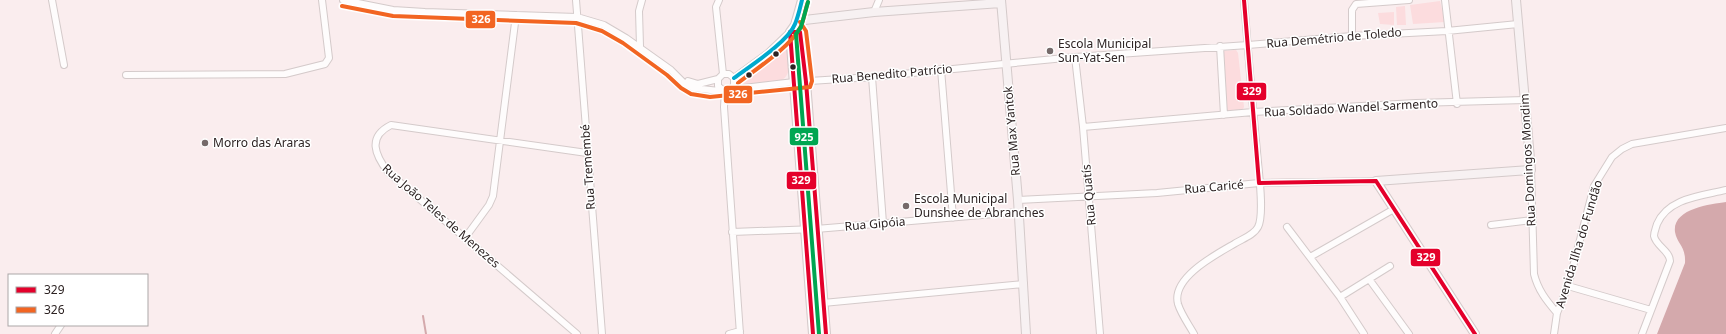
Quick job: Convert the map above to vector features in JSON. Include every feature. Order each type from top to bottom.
[{"type":"street","points":[[52,0],[64,65]]},
{"type":"street","points":[[126,75],[285,74],[325,64],[329,58],[322,0]]},
{"type":"street","points":[[343,0],[399,10],[577,16],[604,25],[640,46],[679,78],[698,84],[729,74],[734,78]]},
{"type":"street","name":"Rua Tremembé","points":[[576,0],[602,334]]},
{"type":"street","points":[[640,46],[639,11],[642,0]]},
{"type":"street","points":[[717,0],[716,8],[720,76],[718,86],[726,90]]},
{"type":"street","points":[[802,0],[795,28],[794,82],[813,334]]},
{"type":"street","points":[[874,12],[879,0]]},
{"type":"street","points":[[1194,334],[1178,306],[1177,296],[1180,286],[1186,277],[1220,252],[1252,233],[1258,228],[1261,220],[1260,183],[1244,0]]},
{"type":"street","points":[[1352,36],[1352,10],[1356,4],[1409,0]]},
{"type":"street","points":[[1445,0],[1457,104]]},
{"type":"street","name":"Rua Domingos Mondim","points":[[1516,0],[1531,170],[1534,274],[1537,287],[1545,300],[1557,313]]},
{"type":"street","points":[[734,78],[768,53],[795,28],[874,12],[1001,2]]},
{"type":"street","name":"Rua Max Yantok","points":[[1001,2],[1018,200],[1026,334]]},
{"type":"street","points":[[465,238],[492,200],[502,141],[516,15]]},
{"type":"street","name":"Rua Demétrio de Toledo","points":[[1006,64],[1075,57],[1352,36],[1448,31],[1518,24]]},
{"type":"street","points":[[795,28],[806,82],[826,334]]},
{"type":"street","points":[[1220,46],[1224,115]]},
{"type":"street","name":"Rua Quatís","points":[[1075,57],[1083,127],[1100,334]]},
{"type":"street","name":"Rua Benedito Patrício","points":[[679,78],[698,89],[708,91],[794,82],[872,77],[941,69],[1006,64]]},
{"type":"street","points":[[941,69],[953,218]]},
{"type":"street","points":[[872,77],[883,223]]},
{"type":"street","points":[[726,90],[734,85],[734,78]]},
{"type":"street","points":[[726,90],[724,107],[740,333],[729,334]]},
{"type":"street","name":"Rua Soldado Wandel Sarmento","points":[[1083,127],[1253,112],[1416,103],[1457,104],[1525,100]]},
{"type":"street","name":"Rua João Teles de Menezes","points":[[577,334],[388,172],[378,159],[375,149],[376,142],[391,125],[587,153]]},
{"type":"street","name":"Avenida Ilha do Fundão","points":[[1554,334],[1557,313],[1568,286],[1594,186],[1612,157],[1622,149],[1632,144],[1726,128]]},
{"type":"street","name":"Rua Caricé","points":[[1018,200],[1088,195],[1157,193],[1260,183],[1376,181],[1531,170]]},
{"type":"street","points":[[1376,181],[1475,334]]},
{"type":"street","points":[[1642,334],[1670,261],[1670,256],[1655,240],[1654,235],[1660,217],[1670,207],[1680,202],[1726,190]]},
{"type":"street","points":[[1310,257],[1394,209]]},
{"type":"street","name":"Rua Gipóia","points":[[732,232],[805,230],[1018,212]]},
{"type":"street","points":[[1491,225],[1532,220]]},
{"type":"street","points":[[1287,227],[1340,297],[1364,334]]},
{"type":"street","points":[[1340,297],[1390,266]]},
{"type":"street","points":[[1369,279],[1409,334]]},
{"type":"street","points":[[823,303],[1024,284]]},
{"type":"street","points":[[1568,286],[1651,310]]},
{"type":"shaded area","points":[[1440,1],[1445,22],[1413,24],[1410,5]]},
{"type":"shaded area","points":[[1405,6],[1406,25],[1397,25],[1396,7]]},
{"type":"shaded area","points":[[1394,12],[1394,25],[1380,24],[1378,13]]},
{"type":"shaded area","points":[[783,44],[788,47],[789,61],[789,71],[784,78],[780,81],[739,85],[739,78],[765,63]]},
{"type":"shaded area","points":[[1236,50],[1238,53],[1244,107],[1242,111],[1226,112],[1223,51]]},
{"type":"shaded area","points":[[1726,202],[1726,334],[1657,334],[1685,263],[1683,249],[1675,232],[1676,224],[1679,218],[1693,209]]},
{"type":"waterway","points":[[800,99],[818,334]]},
{"type":"waterway","points":[[423,316],[426,334]]},
{"type":"transit line","points":[[734,78],[777,46],[785,38],[795,24],[802,0]]},
{"type":"transit line","name":"329","points":[[1244,0],[1259,183]]},
{"type":"transit line","name":"326","points":[[738,83],[772,58],[795,36],[800,28],[808,2]]},
{"type":"transit line","name":"925","points":[[808,2],[801,27],[796,34],[819,334]]},
{"type":"transit line","name":"326","points":[[342,6],[393,16],[576,23],[602,31],[623,43],[691,94],[710,97],[810,87],[812,81],[806,31],[800,22]]},
{"type":"transit line","name":"329","points":[[813,334],[790,32],[800,32],[806,82],[826,334]]},
{"type":"transit line","name":"329","points":[[1376,181],[1475,334]]},
{"type":"transit line","name":"329","points":[[1259,183],[1376,181]]},
{"type":"place","name":"Escola Municipal Sun-Yat-Sen","points":[[1050,51]]},
{"type":"place","name":"Morro das Araras","points":[[205,143]]},
{"type":"place","name":"Escola Municipal Dunshee de Abranches","points":[[906,206]]}]
